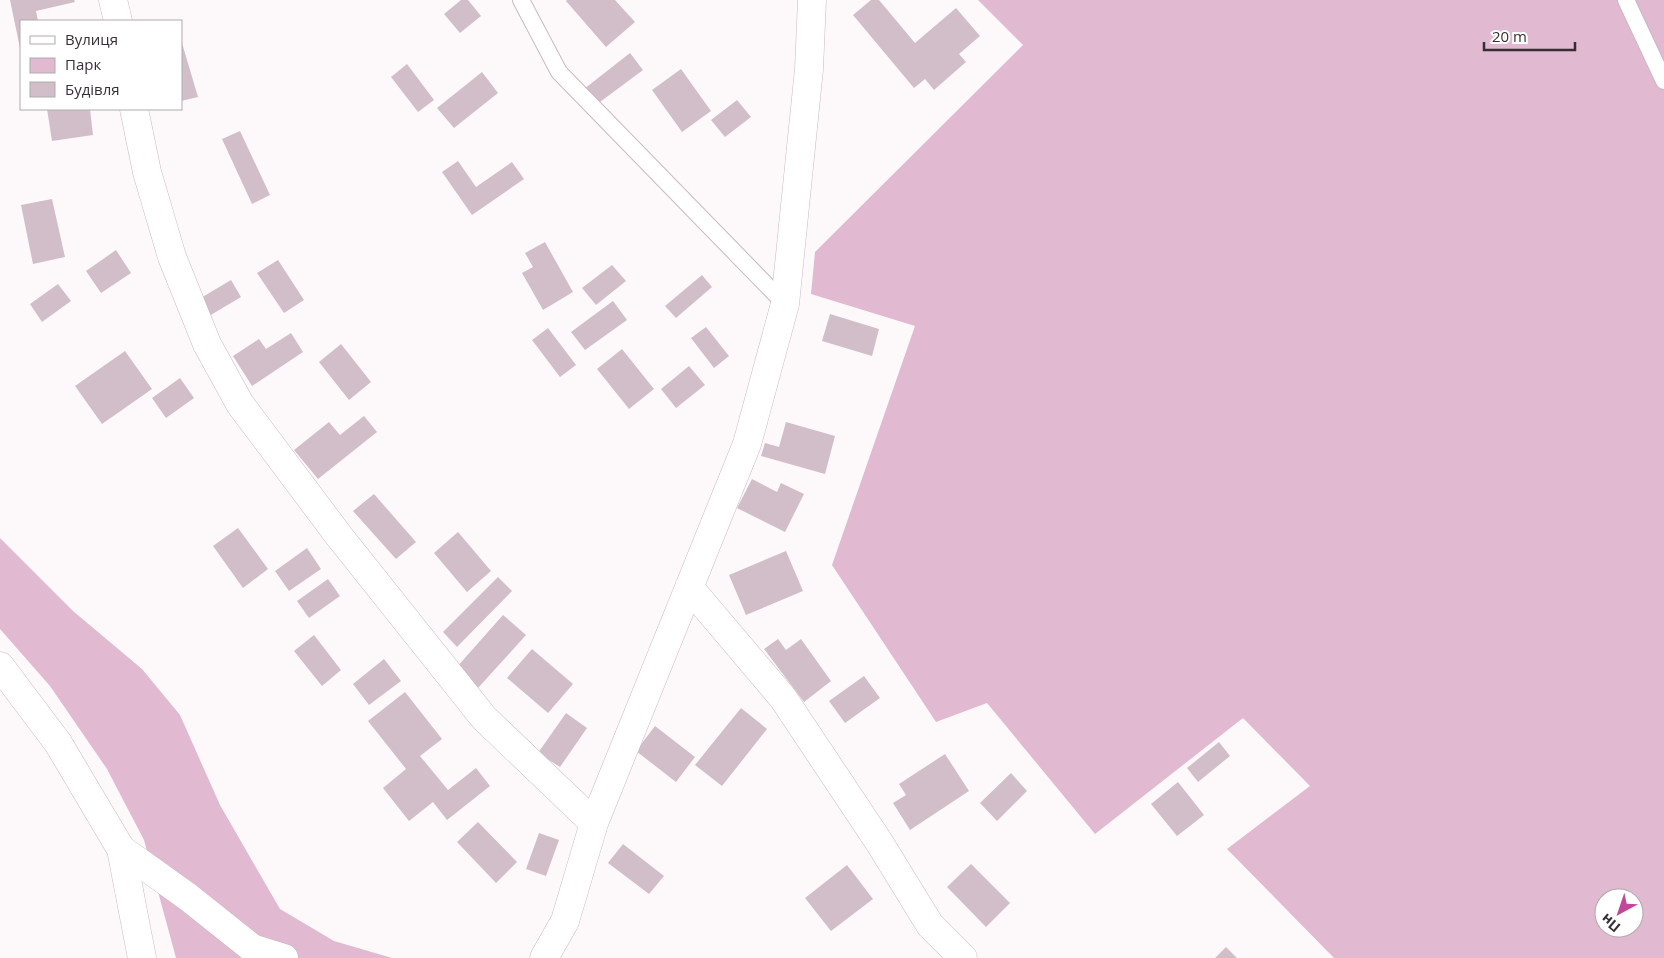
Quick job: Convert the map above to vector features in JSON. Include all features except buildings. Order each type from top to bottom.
[{"type":"street","points":[[114,0],[118,20]]},
{"type":"street","points":[[544,958],[565,921],[594,823],[747,444],[785,304],[809,69],[812,0]]},
{"type":"street","points":[[134,110],[146,172],[172,257],[207,344],[240,404],[339,536],[484,718],[594,823]]},
{"type":"street","points":[[689,587],[783,698],[879,842],[930,925],[963,958]]},
{"type":"street","points":[[0,666],[58,743],[121,849],[142,958]]},
{"type":"street","points":[[121,849],[188,897],[252,948],[284,958]]},
{"type":"lane","points":[[521,0],[559,72],[785,304]]},
{"type":"lane","points":[[1626,0],[1664,81]]},
{"type":"green space","points":[[978,0],[1664,0],[1664,958],[1334,958],[1227,849],[1310,786],[1243,718],[1095,834],[987,703],[936,722],[832,565],[915,326],[811,294],[815,252],[1023,45]]},
{"type":"green space","points":[[0,538],[73,611],[142,669],[180,715],[220,805],[280,909],[334,941],[392,958],[176,958],[144,840],[107,769],[50,686],[0,629]]}]
